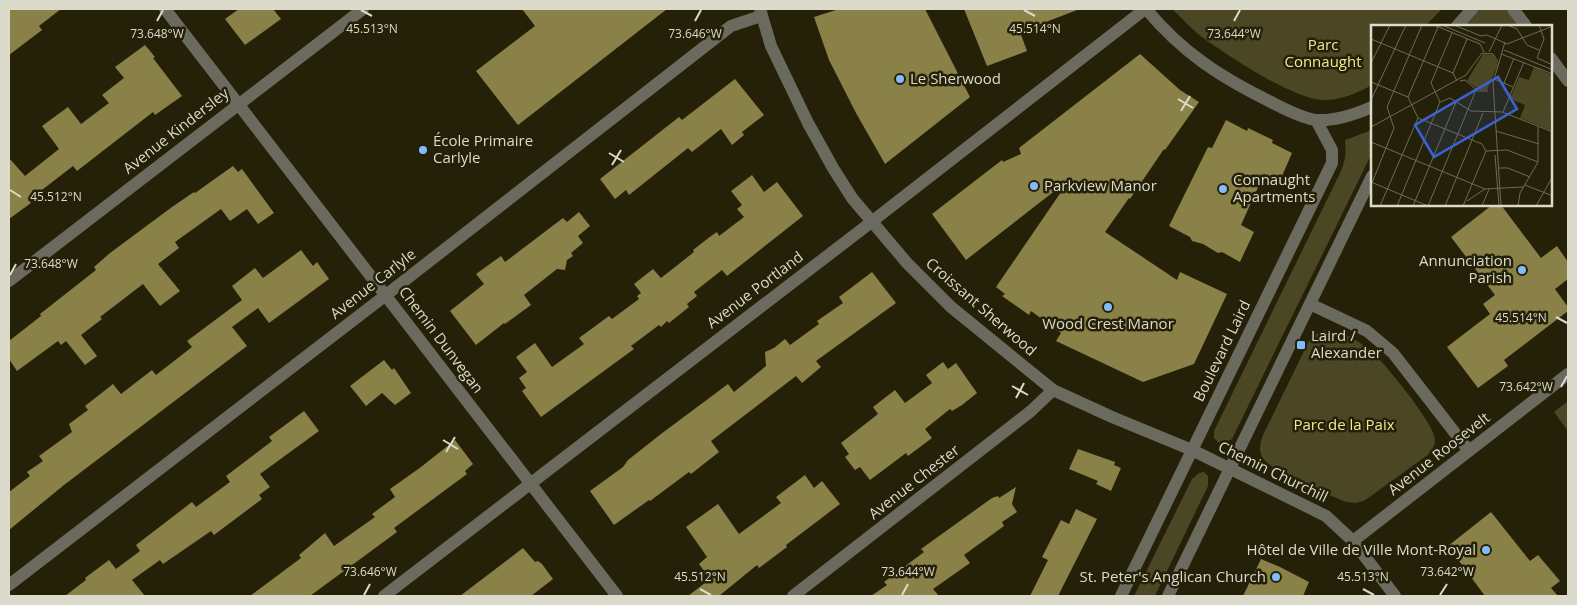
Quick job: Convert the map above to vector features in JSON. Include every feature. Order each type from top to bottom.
[{"type":"street","name":"Chemin Dunvegan","points":[[165,9],[617,596]]},
{"type":"street","name":"Avenue Kindersley","points":[[9,281],[363,9]]},
{"type":"street","points":[[1146,9],[1164,30],[1187,51],[1233,83],[1287,110],[1316,120],[1351,116],[1371,107]]},
{"type":"street","name":"Avenue Portland","points":[[384,596],[1146,9]]},
{"type":"street","points":[[1458,25],[1472,9]]},
{"type":"street","points":[[1513,9],[1525,25]]},
{"type":"street","name":"Croissant Sherwood","points":[[761,12],[772,46],[808,123],[833,168],[852,198],[907,263],[951,307],[1052,390],[1192,450]]},
{"type":"street","name":"Avenue Carlyle","points":[[9,585],[731,26],[761,12]]},
{"type":"street","points":[[1552,59],[1568,81]]},
{"type":"street","name":"Boulevard Laird","points":[[1121,596],[1332,163],[1332,150],[1316,120]]},
{"type":"street","points":[[1168,596],[1371,178]]},
{"type":"street","points":[[1310,304],[1367,331],[1392,352],[1469,451]]},
{"type":"street","name":"Avenue Roosevelt","points":[[1353,541],[1568,374]]},
{"type":"street","name":"Avenue Chester","points":[[793,596],[1031,411],[1052,390]]},
{"type":"street","name":"Chemin Churchill","points":[[1192,450],[1326,516],[1353,541],[1395,596]]},
{"type":"green space","name":"Parc Connaught","points":[[1172,9],[1442,9],[1426,25],[1371,25],[1371,86],[1349,96],[1325,100],[1298,93],[1264,77],[1217,48],[1192,29]]},
{"type":"green space","points":[[1472,9],[1513,9],[1525,25],[1458,25]]},
{"type":"green space","points":[[1371,130],[1371,155],[1232,439],[1219,443],[1214,438],[1214,431],[1341,171],[1345,156],[1345,140]]},
{"type":"green space","name":"Parc de la Paix","points":[[1324,330],[1348,336],[1377,356],[1397,379],[1427,421],[1435,440],[1429,454],[1364,501],[1355,503],[1346,502],[1288,476],[1268,463],[1260,453],[1263,435],[1309,341],[1314,335]]},
{"type":"green space","points":[[1568,401],[1568,431],[1554,412]]},
{"type":"green space","points":[[1204,472],[1208,476],[1208,486],[1155,596],[1134,596],[1192,479],[1199,473]]},
{"type":"building","points":[[9,9],[61,9],[39,26],[42,30],[9,55]]},
{"type":"building","points":[[239,9],[273,9],[281,19],[245,45],[225,19]]},
{"type":"building","name":"École Primaire Carlyle","points":[[522,9],[667,9],[518,125],[476,71],[535,26]]},
{"type":"building","name":"Le Sherwood","points":[[839,9],[925,9],[970,97],[885,164],[829,60],[814,17]]},
{"type":"building","points":[[964,9],[1077,10],[1020,32],[1027,51],[987,66]]},
{"type":"building","points":[[145,45],[182,96],[155,115],[153,112],[77,171],[73,166],[29,200],[31,203],[9,219],[9,158],[25,176],[59,149],[42,126],[68,107],[81,124],[109,103],[102,95],[124,78],[115,67]]},
{"type":"building","points":[[1140,54],[1180,90],[1199,102],[1105,232],[1177,280],[1180,272],[1227,294],[1194,364],[1143,382],[1056,341],[1061,333],[1031,311],[1029,315],[1002,296],[1005,294],[996,287],[1070,179],[966,260],[932,214],[1002,160],[1003,162],[1021,154],[1019,148]]},
{"type":"building","points":[[735,79],[764,115],[742,132],[744,135],[732,145],[721,129],[692,152],[688,148],[629,195],[626,190],[615,199],[600,179],[679,117],[682,120]]},
{"type":"building","name":"Connaught Apartments","points":[[1226,120],[1247,131],[1248,128],[1273,140],[1272,143],[1292,153],[1279,183],[1264,174],[1241,225],[1254,232],[1240,262],[1222,252],[1218,253],[1203,244],[1192,241],[1190,237],[1169,226],[1208,147],[1212,148]]},
{"type":"building","points":[[233,166],[238,172],[242,169],[274,213],[258,224],[247,209],[230,221],[221,209],[175,242],[179,248],[158,264],[180,291],[160,306],[143,284],[100,317],[102,319],[81,335],[97,356],[85,365],[66,341],[61,345],[58,341],[17,371],[9,359],[9,341],[96,270],[94,267],[110,253],[172,207]]},
{"type":"building","points":[[752,175],[764,192],[777,182],[803,216],[727,276],[722,270],[694,292],[697,296],[687,304],[689,307],[669,323],[667,321],[661,327],[659,325],[631,346],[634,349],[541,417],[522,391],[526,388],[519,378],[527,372],[516,357],[535,343],[552,367],[584,344],[579,338],[609,316],[612,319],[639,299],[637,296],[641,293],[634,284],[653,269],[661,278],[711,236],[717,232],[719,236],[744,217],[737,209],[742,205],[731,191]]},
{"type":"building","name":"Annunciation Parish","points":[[1491,206],[1502,206],[1541,258],[1557,246],[1568,262],[1568,279],[1555,289],[1568,307],[1568,311],[1504,360],[1508,366],[1478,388],[1447,347],[1490,314],[1483,304],[1495,295],[1451,237]]},
{"type":"building","points":[[579,212],[590,226],[578,236],[583,243],[571,253],[573,256],[567,260],[565,270],[557,269],[524,295],[531,305],[476,345],[450,311],[484,284],[476,274],[501,256],[505,262],[563,218],[567,222]]},
{"type":"building","points":[[301,250],[313,266],[317,262],[329,279],[269,323],[258,308],[232,327],[247,346],[64,485],[9,530],[9,492],[30,476],[27,472],[43,461],[39,456],[72,432],[69,424],[88,410],[85,406],[113,384],[121,394],[152,370],[156,375],[192,347],[187,341],[242,300],[232,286],[255,268],[263,278]]},
{"type":"building","points":[[872,272],[896,303],[816,361],[821,367],[802,383],[796,376],[711,441],[719,452],[691,474],[689,472],[614,525],[590,491],[623,467],[628,460],[661,434],[728,384],[734,392],[766,366],[765,352],[774,348],[785,339],[790,345],[819,324],[817,321],[843,303],[839,297]]},
{"type":"building","points":[[384,360],[392,370],[394,368],[411,393],[395,405],[382,393],[366,406],[350,386]]},
{"type":"building","points":[[943,362],[948,369],[956,363],[977,393],[952,411],[950,409],[925,429],[932,438],[908,456],[906,453],[870,480],[860,467],[855,470],[845,457],[849,454],[841,443],[878,414],[873,407],[895,390],[905,403],[932,383],[926,375]]},
{"type":"building","points":[[304,411],[319,431],[260,474],[270,487],[259,495],[262,499],[214,535],[211,531],[163,564],[160,560],[132,580],[145,596],[65,596],[109,560],[116,569],[140,551],[136,545],[192,502],[196,507],[230,482],[226,476],[272,441],[269,437]]},
{"type":"building","points":[[455,440],[473,464],[465,471],[467,474],[394,528],[397,532],[310,596],[250,596],[301,558],[299,555],[325,533],[334,546],[375,517],[372,514],[395,497],[390,489]]},
{"type":"building","points":[[1078,449],[1115,462],[1114,465],[1121,468],[1111,491],[1096,484],[1098,481],[1069,469]]},
{"type":"building","points":[[805,475],[814,488],[822,481],[840,504],[786,545],[787,547],[759,568],[757,565],[719,596],[688,596],[710,579],[699,564],[707,557],[686,527],[718,504],[739,534],[781,503],[776,497]]},
{"type":"building","points":[[1016,487],[1012,504],[1017,512],[1002,522],[1004,526],[964,555],[970,563],[933,589],[939,596],[871,596],[887,585],[884,582],[924,552],[921,549],[992,498],[998,496],[999,498]]},
{"type":"building","points":[[1076,509],[1097,519],[1058,596],[1030,596],[1048,560],[1042,557],[1061,520],[1069,524]]},
{"type":"building","name":"Hôtel de Ville de Ville Mont-Royal","points":[[1491,512],[1530,561],[1538,555],[1560,581],[1551,588],[1558,596],[1485,596],[1448,546]]},
{"type":"building","points":[[523,548],[535,562],[538,561],[542,564],[553,579],[531,596],[460,596]]},
{"type":"building","name":"St. Peter's Anglican Church","points":[[1261,559],[1309,582],[1303,596],[1243,596]]},
{"type":"place","name":"Le Sherwood","points":[[900,79]]},
{"type":"place","name":"École Primaire Carlyle","points":[[423,150]]},
{"type":"place","name":"Parkview Manor","points":[[1034,186]]},
{"type":"place","name":"Connaught Apartments","points":[[1223,189]]},
{"type":"place","name":"Annunciation Parish","points":[[1522,270]]},
{"type":"place","name":"Wood Crest Manor","points":[[1108,307]]},
{"type":"place","name":"Laird / Alexander","points":[[1301,345]]},
{"type":"place","name":"Hôtel de Ville de Ville Mont-Royal","points":[[1486,550]]},
{"type":"place","name":"St. Peter's Anglican Church","points":[[1276,577]]}]
